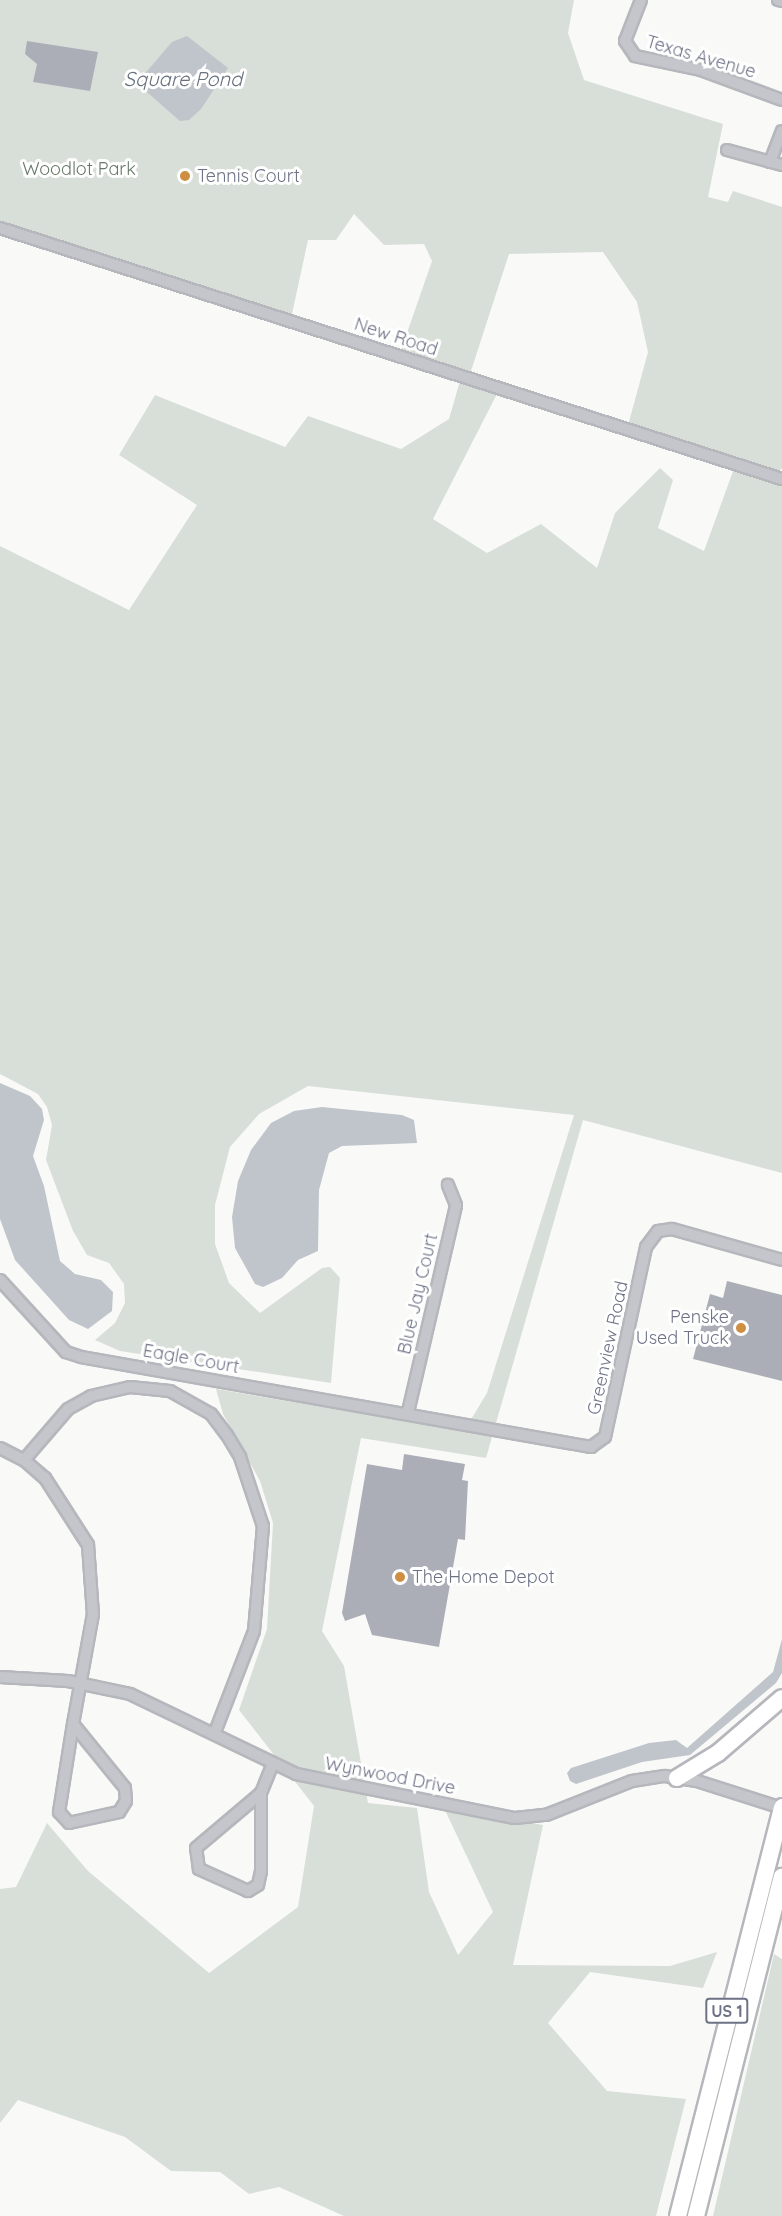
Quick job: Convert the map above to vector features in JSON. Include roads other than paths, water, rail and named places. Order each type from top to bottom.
[{"type":"highway","points":[[677,1778],[718,1753],[782,1698]]},
{"type":"highway","points":[[697,1781],[718,1753]]},
{"type":"highway","name":"US 1","points":[[678,2216],[782,1807]]},
{"type":"highway","name":"US 1","points":[[696,2216],[782,1877]]},
{"type":"highway","points":[[763,1947],[782,1915]]},
{"type":"street","name":"Texas Avenue","points":[[641,0],[625,40],[635,56],[701,70],[782,100]]},
{"type":"street","points":[[770,162],[782,131]]},
{"type":"street","points":[[727,150],[782,165]]},
{"type":"street","name":"New Road","points":[[0,228],[782,479]]},
{"type":"street","name":"Blue Jay Court","points":[[408,1412],[456,1205],[448,1185]]},
{"type":"street","name":"Greenview Road","points":[[408,1412],[591,1447],[605,1437],[652,1237],[672,1229],[782,1260]]},
{"type":"street","name":"Eagle Court","points":[[0,1280],[66,1352],[81,1357],[408,1412]]},
{"type":"street","points":[[24,1460],[68,1409],[91,1396],[130,1387],[170,1391],[211,1414],[227,1436],[243,1465],[263,1526],[254,1631],[215,1732]]},
{"type":"street","points":[[0,1448],[24,1460],[63,1499],[88,1545],[94,1603],[73,1724],[59,1812],[69,1823],[119,1812],[126,1801],[125,1788],[73,1724]]},
{"type":"street","name":"Wynwood Drive","points":[[0,1677],[81,1684],[130,1694],[215,1732],[296,1774],[515,1818],[558,1812],[632,1781],[677,1778],[697,1781],[782,1807]]},
{"type":"street","points":[[261,1794],[196,1848],[199,1869],[248,1891],[258,1885],[261,1870],[261,1794],[273,1763]]},
{"type":"water","name":"Square Pond","points":[[187,36],[228,68],[201,109],[189,120],[180,121],[140,86],[142,77],[172,42]]},
{"type":"water","points":[[0,1083],[30,1096],[42,1109],[44,1120],[33,1156],[44,1186],[60,1261],[75,1274],[101,1280],[113,1292],[112,1311],[88,1329],[69,1320],[15,1260],[0,1219]]},
{"type":"water","points":[[322,1107],[402,1115],[414,1120],[417,1143],[342,1146],[329,1153],[319,1190],[318,1251],[298,1260],[282,1278],[263,1287],[255,1284],[235,1248],[232,1217],[238,1181],[251,1150],[271,1123],[294,1111]]},
{"type":"water","points":[[782,1639],[782,1673],[776,1683],[690,1755],[642,1762],[576,1784],[570,1781],[567,1773],[571,1768],[649,1743],[676,1740],[687,1748],[773,1672]]},
{"type":"place","name":"Tennis Court","points":[[185,176]]},
{"type":"place","name":"Penske Used Truck","points":[[741,1328]]},
{"type":"place","name":"The Home Depot","points":[[400,1577]]},
{"type":"park label","name":"Woodlot Park","points":[[79,169]]}]
